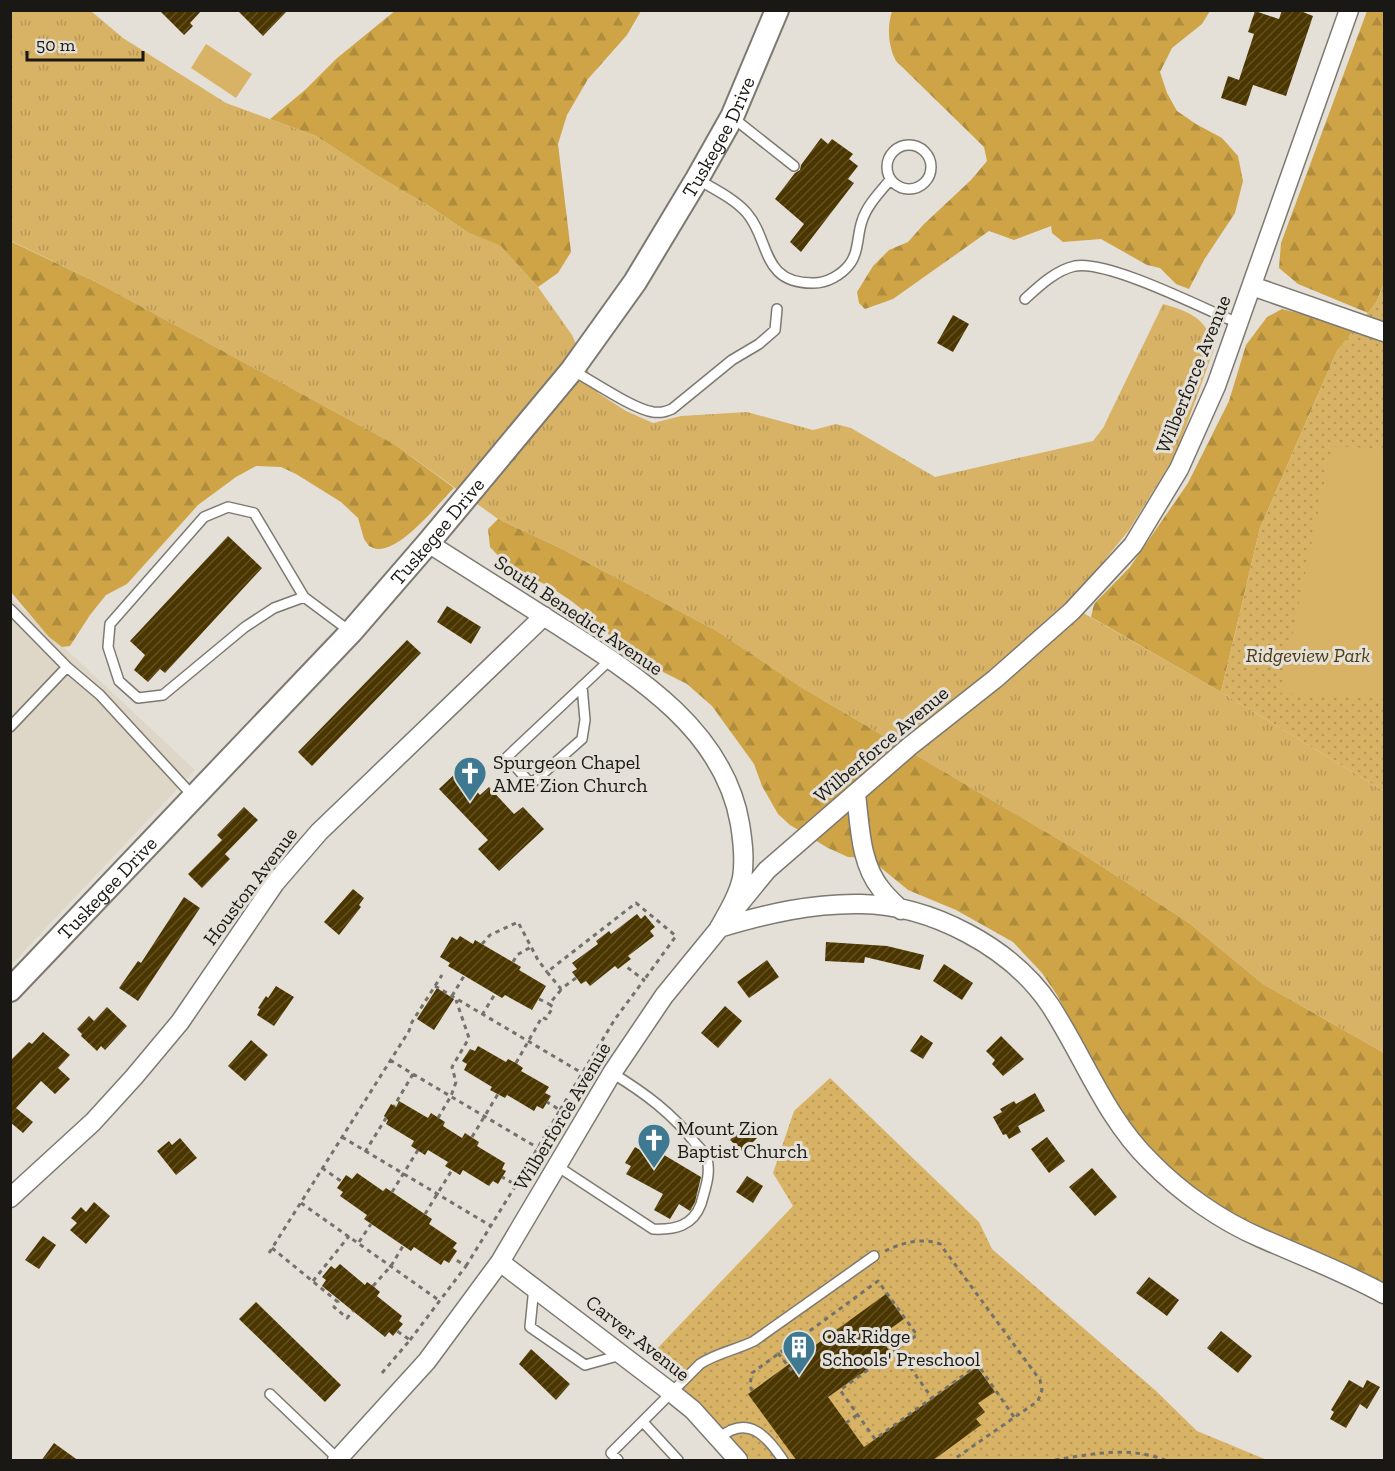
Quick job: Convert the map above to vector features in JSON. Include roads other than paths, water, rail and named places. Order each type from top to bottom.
[{"type":"street","name":"Tuskegee Drive","points":[[10,990],[351,632],[572,370],[635,282],[697,179],[732,117],[777,10]]},
{"type":"street","name":"Wilberforce Avenue","points":[[338,1460],[427,1361],[500,1262],[612,1073],[664,996],[767,870],[910,746],[995,679],[1072,611],[1132,544],[1179,469],[1216,386],[1240,324],[1349,10]]},
{"type":"street","points":[[1252,286],[1384,332]]},
{"type":"street","name":"South Benedict Avenue","points":[[428,543],[611,659],[647,685],[693,728],[712,756],[728,786],[738,814],[744,862],[741,881],[736,896],[719,928]]},
{"type":"street","name":"Houston Avenue","points":[[10,1198],[93,1122],[134,1077],[180,1022],[275,883],[319,832],[543,616]]},
{"type":"street","points":[[856,794],[861,843],[869,871],[880,889],[901,910]]},
{"type":"street","points":[[719,928],[769,913],[827,904],[863,904],[928,917],[968,933],[996,951],[1021,972],[1049,1004],[1102,1099],[1137,1147],[1151,1162],[1192,1197],[1260,1238],[1359,1280],[1384,1294]]},
{"type":"street","name":"Carver Avenue","points":[[500,1262],[623,1354],[693,1410],[738,1461]]},
{"type":"lane","points":[[732,117],[794,166]]},
{"type":"lane","points":[[910,145],[923,150],[928,156],[931,170],[928,178],[917,188],[902,188],[890,180],[887,173],[888,159],[897,148],[910,145]]},
{"type":"lane","points":[[697,179],[739,205],[749,215],[770,260],[790,280],[804,283],[818,283],[834,278],[852,262],[862,221],[869,206],[890,180]]},
{"type":"lane","points":[[1025,299],[1063,270],[1091,266],[1123,274],[1240,324]]},
{"type":"lane","points":[[572,370],[635,406],[662,413],[672,409],[732,360],[759,344],[774,330],[777,309]]},
{"type":"lane","points":[[304,597],[274,608],[245,627],[164,695],[138,698],[119,681],[108,647],[110,624],[204,517],[228,507],[254,513],[304,597],[351,632]]},
{"type":"lane","points":[[10,609],[67,667],[100,695],[193,797]]},
{"type":"lane","points":[[582,686],[585,720],[582,739],[531,784],[507,757],[582,686],[611,659]]},
{"type":"lane","points":[[10,727],[67,667]]},
{"type":"lane","points":[[557,1166],[653,1229],[669,1230],[684,1227],[698,1212],[708,1181],[707,1157],[682,1126],[646,1093],[612,1073]]},
{"type":"lane","points":[[618,1461],[611,1453],[700,1364],[710,1357],[754,1341],[874,1256]]},
{"type":"lane","points":[[534,1287],[530,1327],[585,1365],[623,1354]]},
{"type":"lane","points":[[270,1394],[338,1460]]},
{"type":"lane","points":[[643,1422],[678,1461]]},
{"type":"lane","points":[[719,1438],[732,1430],[744,1428],[754,1430],[763,1435],[783,1461]]},
{"type":"place","name":"Spurgeon Chapel AME Zion Church","points":[[470,802]]},
{"type":"place","name":"Mount Zion Baptist Church","points":[[654,1169]]},
{"type":"place","name":"Oak Ridge Schools' Preschool","points":[[799,1376]]},
{"type":"park label","name":"Ridgeview Park","points":[[1308,655]]}]
